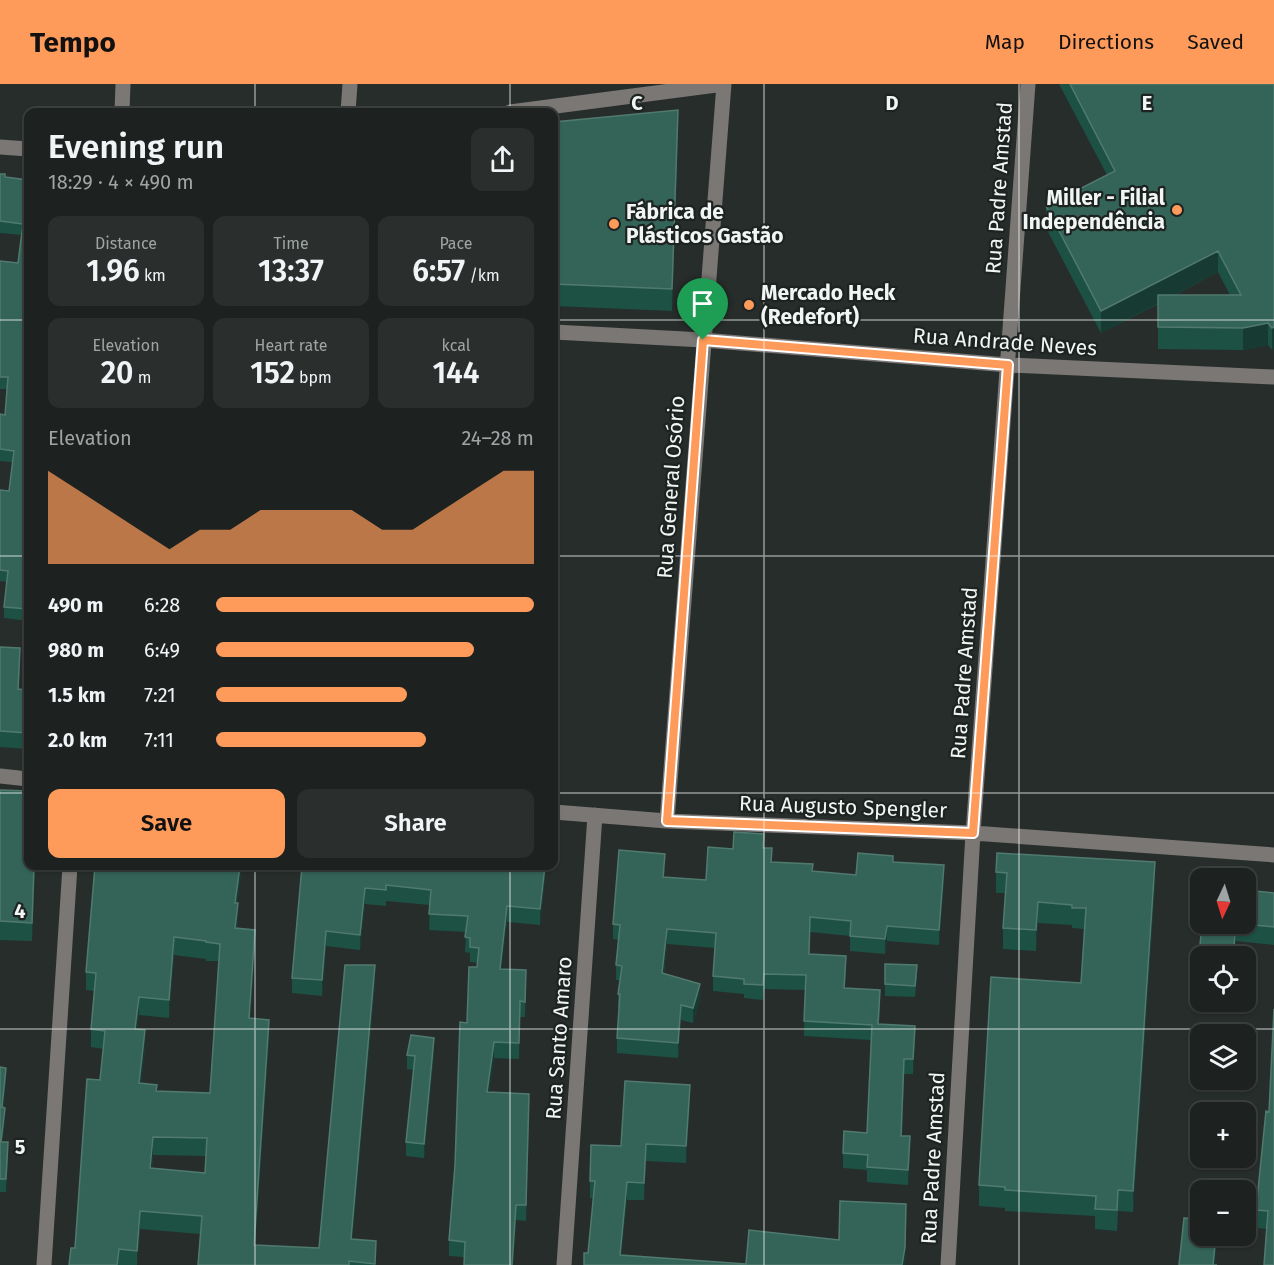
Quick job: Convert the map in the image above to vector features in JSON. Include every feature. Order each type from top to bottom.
[{"type":"street","points":[[122,108],[123,84]]},
{"type":"street","points":[[348,108],[350,84]]},
{"type":"street","points":[[541,108],[724,84]]},
{"type":"street","name":"Rua General Osório","points":[[667,821],[724,84]]},
{"type":"street","name":"Rua Padre Amstad","points":[[948,1265],[973,833],[1028,84]]},
{"type":"street","points":[[0,147],[24,149]]},
{"type":"street","name":"Rua Andrade Neves","points":[[558,332],[703,340],[1008,365],[1274,377]]},
{"type":"street","points":[[0,776],[24,778]]},
{"type":"street","name":"Rua Augusto Spengler","points":[[558,812],[667,821],[973,833],[1274,855]]},
{"type":"street","name":"Rua Santo Amaro","points":[[564,1265],[595,815]]},
{"type":"street","points":[[44,1265],[70,870]]},
{"type":"building","name":"Miller - Filial Independência","points":[[1070,84],[1274,84],[1274,327],[1272,328],[1268,323],[1243,328],[1158,327],[1158,295],[1241,295],[1218,251],[1101,311],[1046,206],[1115,171]]},
{"type":"building","name":"Fábrica de Plásticos Gastão","points":[[678,110],[672,289],[558,284],[558,122]]},
{"type":"building","points":[[0,174],[5,174],[5,177],[24,179],[24,609],[4,607],[8,571],[0,570],[0,490],[9,491],[14,451],[0,449],[0,414],[5,415],[8,377],[0,377],[0,261],[18,263],[23,224],[0,221]]},
{"type":"building","points":[[0,647],[20,648],[18,689],[24,690],[24,733],[0,731]]},
{"type":"building","points":[[0,790],[24,791],[24,870],[34,870],[32,923],[0,921]]},
{"type":"building","points":[[734,832],[764,834],[763,848],[772,848],[771,862],[813,864],[812,871],[856,875],[858,853],[893,856],[893,862],[944,865],[939,930],[887,926],[885,939],[850,936],[851,921],[810,917],[809,954],[846,956],[844,988],[880,990],[878,1024],[915,1026],[913,1059],[904,1059],[901,1136],[910,1136],[908,1170],[867,1167],[868,1155],[843,1153],[844,1131],[867,1133],[872,1025],[804,1021],[806,975],[764,974],[763,985],[744,984],[744,979],[713,976],[716,933],[667,929],[662,973],[700,984],[693,1008],[681,1005],[678,1043],[617,1038],[620,994],[618,994],[622,966],[616,965],[620,925],[613,924],[619,850],[665,854],[663,877],[706,880],[708,847],[733,849]]},
{"type":"building","points":[[997,853],[1155,862],[1133,1191],[1118,1190],[1117,1210],[1095,1209],[1096,1196],[1005,1190],[1005,1187],[979,1185],[991,977],[1081,983],[1086,908],[1038,902],[1036,930],[1003,928],[1007,873],[996,872]]},
{"type":"building","points":[[95,870],[239,870],[235,903],[238,903],[235,928],[255,930],[249,1018],[269,1020],[254,1245],[319,1248],[345,965],[375,965],[351,1239],[376,1241],[375,1264],[349,1261],[349,1265],[198,1265],[202,1216],[140,1211],[137,1251],[119,1249],[117,1265],[69,1265],[71,1248],[75,1248],[87,1079],[100,1080],[105,1031],[91,1029],[96,973],[86,972]],"holes":[[[174,937],[220,944],[210,1093],[156,1091],[157,1085],[139,1083],[145,1030],[135,1029],[139,997],[169,1000]],[[153,1137],[207,1138],[205,1173],[150,1168]]]},
{"type":"building","points":[[302,870],[545,870],[540,909],[507,906],[500,969],[526,970],[525,1002],[520,1001],[519,1043],[494,1042],[487,1092],[529,1094],[526,1205],[516,1205],[512,1265],[464,1265],[465,1242],[449,1240],[455,1165],[460,1022],[467,1023],[469,967],[477,967],[479,948],[470,947],[470,938],[465,937],[468,916],[429,914],[431,890],[386,885],[386,890],[365,888],[360,935],[326,931],[322,980],[292,978]]},
{"type":"building","points":[[1256,891],[1274,893],[1274,927],[1256,925]]},
{"type":"building","points":[[1201,934],[1235,934],[1234,946],[1200,946]]},
{"type":"building","points":[[885,964],[917,965],[915,986],[885,984]]},
{"type":"building","points":[[1274,1009],[1274,1265],[1264,1265],[1268,1211],[1256,1210],[1266,1111],[1269,1112]]},
{"type":"building","points":[[411,1035],[434,1038],[424,1144],[406,1142],[415,1056],[407,1055]]},
{"type":"building","points":[[0,1067],[6,1068],[1,1142],[8,1142],[6,1179],[0,1179]]},
{"type":"building","points":[[625,1081],[690,1085],[686,1146],[646,1144],[644,1183],[627,1182],[620,1255],[746,1264],[749,1230],[839,1240],[840,1201],[906,1204],[905,1247],[902,1265],[584,1265],[584,1253],[588,1253],[595,1181],[590,1181],[591,1145],[621,1146]]},
{"type":"building","points":[[1184,1218],[1190,1218],[1190,1246],[1215,1246],[1213,1265],[1179,1265]]},
{"type":"place","name":"Miller - Filial Independência","points":[[1177,210]]},
{"type":"place","name":"Fábrica de Plásticos Gastão","points":[[614,224]]},
{"type":"place","name":"Mercado Heck (Redefort)","points":[[749,305]]},
{"type":"route","points":[[703,340],[1008,365],[973,833],[667,821],[703,340]]}]
